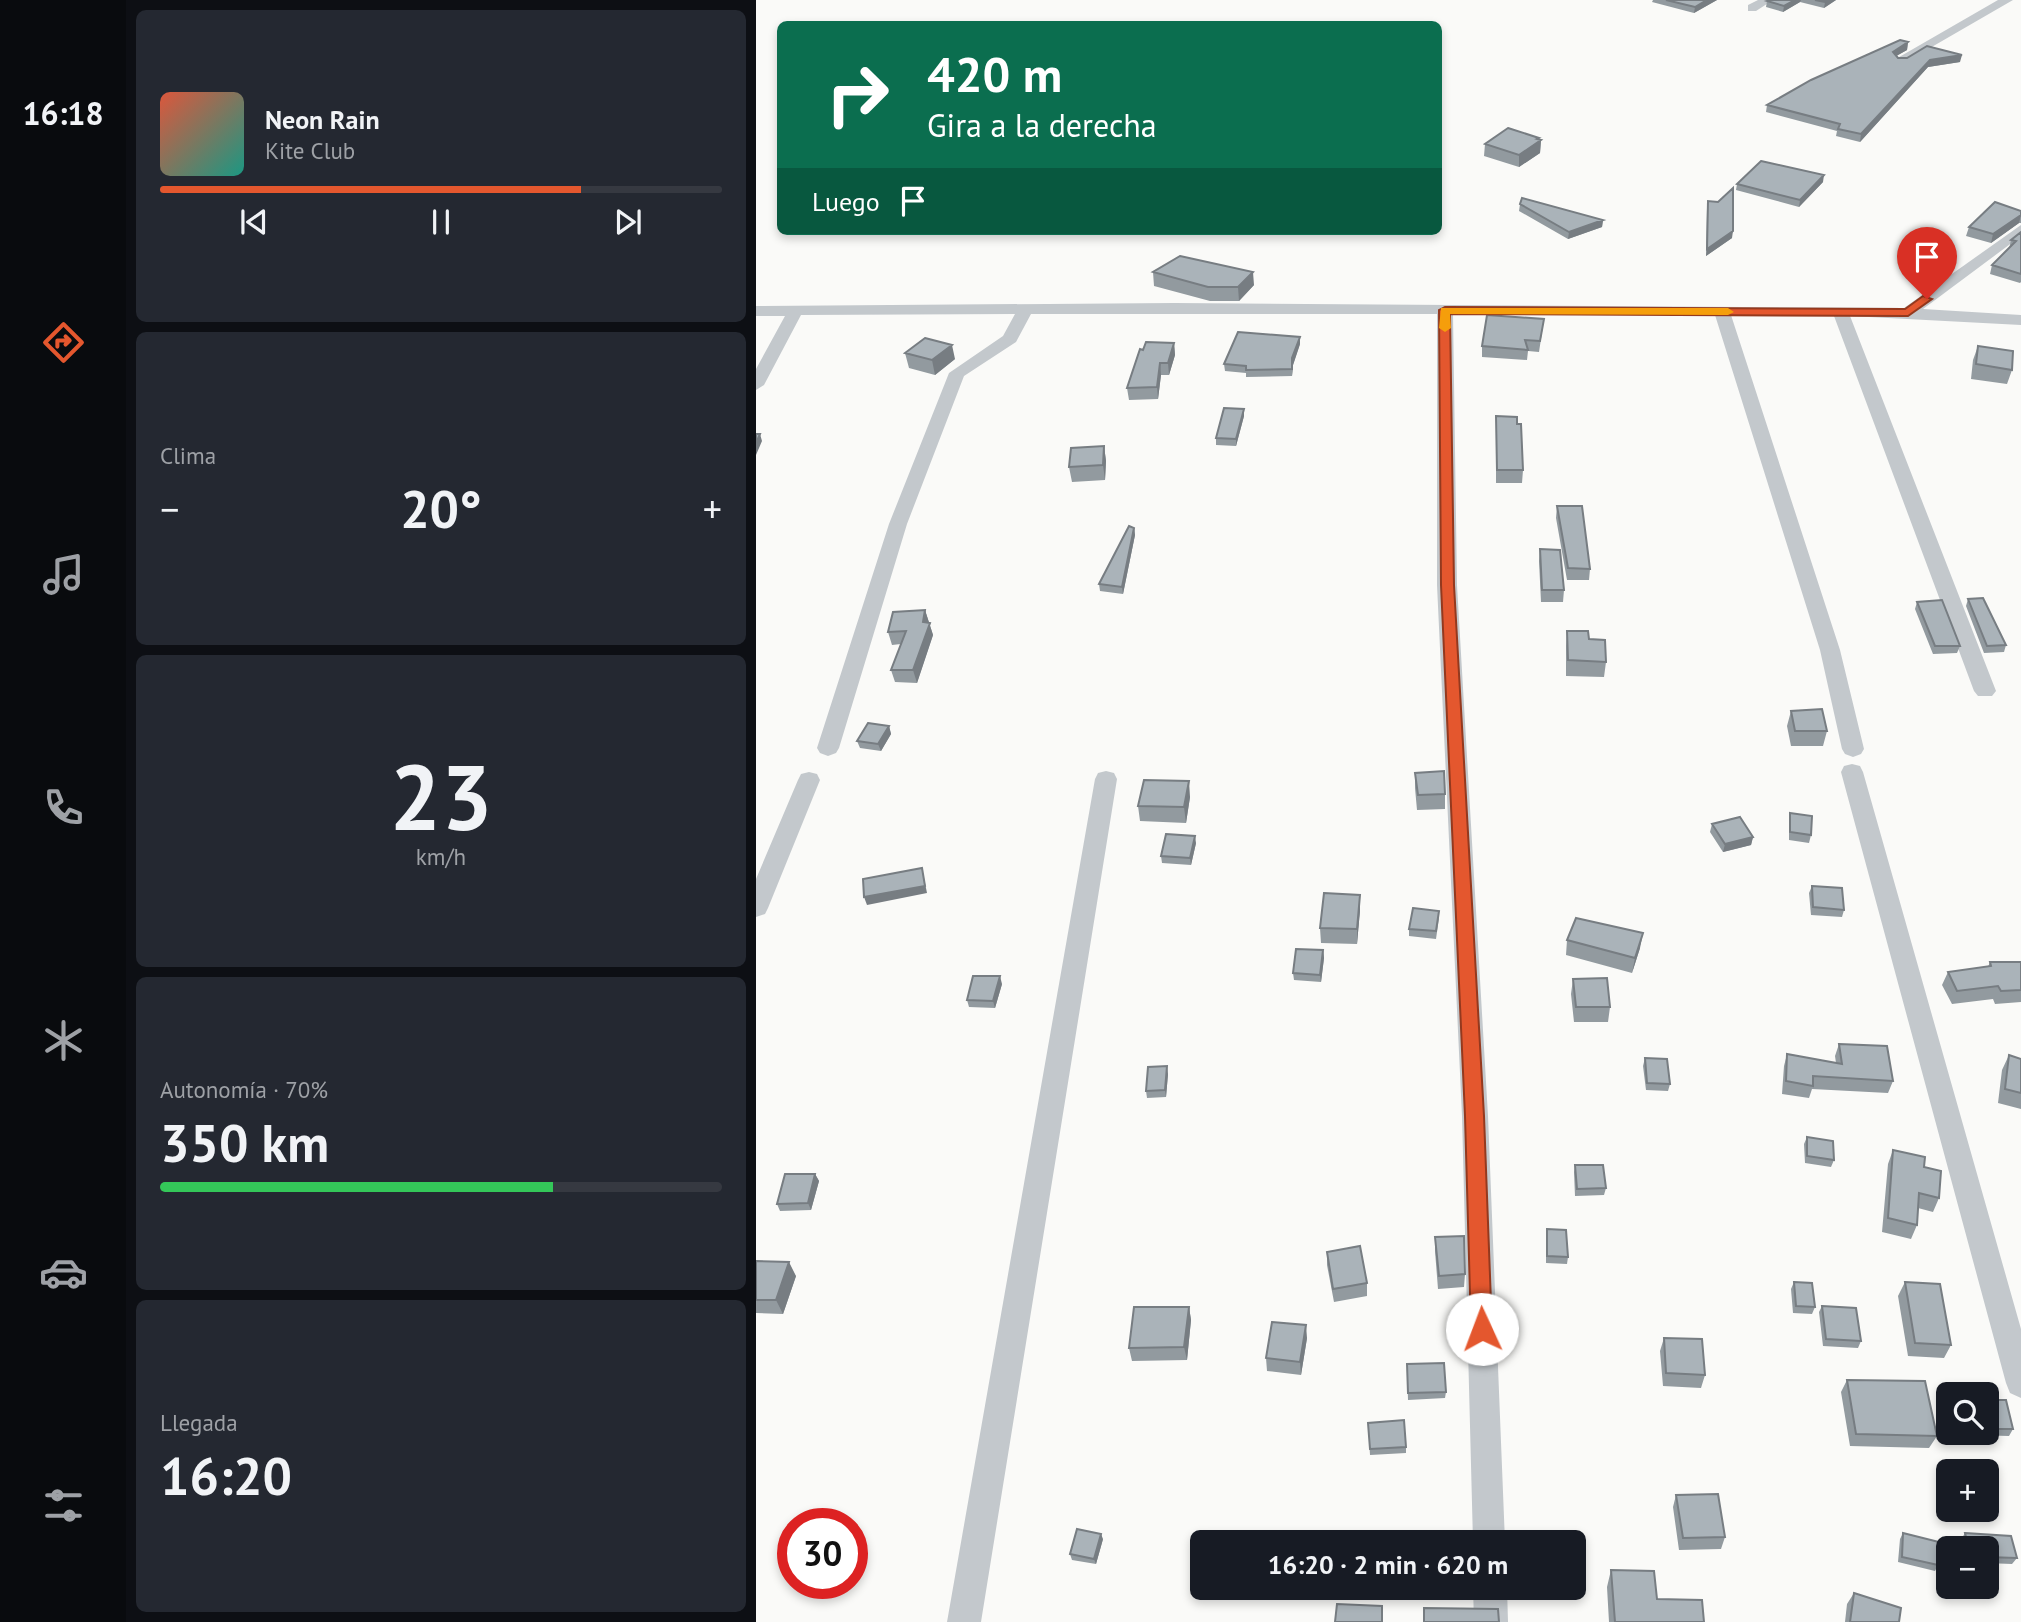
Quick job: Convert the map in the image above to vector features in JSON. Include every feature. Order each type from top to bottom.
[{"type":"street","points":[[1752,8],[1767,0]]},
{"type":"street","points":[[1900,60],[2007,0]]},
{"type":"street","points":[[1908,313],[2021,229]]},
{"type":"street","points":[[828,748],[898,524],[957,373],[1010,339],[1025,309]]},
{"type":"street","points":[[756,385],[796,310]]},
{"type":"street","points":[[1445,310],[1447,585],[1475,1116],[1489,1530]]},
{"type":"street","points":[[756,311],[1840,311],[2021,320]]},
{"type":"street","points":[[1840,311],[1984,691]]},
{"type":"street","points":[[1722,312],[1830,650],[1852,760],[2021,1382]]},
{"type":"street","points":[[964,1622],[1106,779]]},
{"type":"street","points":[[756,908],[809,780]]},
{"type":"street","points":[[1491,1600],[1492,1622]]},
{"type":"building","points":[[1666,0],[1707,0],[1695,7]]},
{"type":"building","points":[[1795,0],[1784,6],[1767,1]]},
{"type":"building","points":[[1900,40],[1908,42],[1893,52],[1898,58],[1907,58],[1927,46],[1962,55],[1930,60],[1861,134],[1838,129],[1840,124],[1767,105],[1811,80]]},
{"type":"building","points":[[1508,128],[1541,140],[1519,155],[1485,144]]},
{"type":"building","points":[[1761,161],[1824,175],[1800,200],[1737,184]]},
{"type":"building","points":[[1733,188],[1733,231],[1707,249],[1708,201],[1718,202]]},
{"type":"building","points":[[1522,198],[1603,220],[1569,232],[1520,204]]},
{"type":"building","points":[[1995,202],[2021,211],[2021,215],[1993,234],[1969,227]]},
{"type":"building","points":[[2021,232],[2021,274],[1992,265],[2016,241],[2011,240]]},
{"type":"building","points":[[1180,256],[1253,272],[1238,287],[1208,287],[1153,272]]},
{"type":"building","points":[[1487,315],[1544,319],[1540,341],[1525,340],[1528,350],[1482,346]]},
{"type":"building","points":[[1238,332],[1300,337],[1292,358],[1292,369],[1246,370],[1246,366],[1224,364]]},
{"type":"building","points":[[925,338],[952,345],[932,360],[905,353]]},
{"type":"building","points":[[1146,342],[1174,343],[1168,363],[1160,363],[1157,387],[1127,388],[1140,349],[1143,350]]},
{"type":"building","points":[[1978,346],[2013,351],[2012,370],[1976,364]]},
{"type":"building","points":[[1224,408],[1244,409],[1236,439],[1216,438]]},
{"type":"building","points":[[1496,416],[1517,417],[1517,424],[1521,424],[1523,470],[1497,470]]},
{"type":"building","points":[[1104,446],[1103,465],[1069,467],[1071,448]]},
{"type":"building","points":[[1557,506],[1582,506],[1590,569],[1568,568]]},
{"type":"building","points":[[1129,526],[1134,528],[1122,587],[1099,584]]},
{"type":"building","points":[[1540,549],[1560,550],[1564,590],[1542,590]]},
{"type":"building","points":[[1983,598],[2006,645],[1987,646],[1968,599]]},
{"type":"building","points":[[1942,600],[1960,646],[1935,646],[1917,602]]},
{"type":"building","points":[[925,610],[923,622],[930,623],[913,670],[891,670],[906,631],[888,632],[893,612]]},
{"type":"building","points":[[1567,631],[1588,631],[1589,639],[1605,640],[1606,662],[1568,660]]},
{"type":"building","points":[[1822,709],[1827,731],[1795,731],[1791,711]]},
{"type":"building","points":[[868,723],[889,726],[878,744],[857,741]]},
{"type":"building","points":[[1444,771],[1445,794],[1418,795],[1415,773]]},
{"type":"building","points":[[1144,780],[1189,781],[1184,807],[1138,806]]},
{"type":"building","points":[[1790,813],[1812,816],[1811,835],[1790,832]]},
{"type":"building","points":[[1740,817],[1753,837],[1725,844],[1712,824]]},
{"type":"building","points":[[1166,834],[1195,836],[1190,858],[1161,856]]},
{"type":"building","points":[[922,868],[925,886],[864,897],[863,879]]},
{"type":"building","points":[[1812,886],[1842,888],[1844,910],[1813,907]]},
{"type":"building","points":[[1324,893],[1360,895],[1357,929],[1320,928]]},
{"type":"building","points":[[1413,908],[1439,911],[1436,931],[1409,929]]},
{"type":"building","points":[[1576,918],[1643,933],[1635,958],[1567,940]]},
{"type":"building","points":[[1296,949],[1323,950],[1320,975],[1293,973]]},
{"type":"building","points":[[1990,962],[2021,962],[2021,990],[2001,991],[1998,986],[1957,991],[1948,972],[1991,966]]},
{"type":"building","points":[[973,976],[1000,976],[993,1001],[967,1000]]},
{"type":"building","points":[[1607,978],[1610,1007],[1576,1007],[1573,979]]},
{"type":"building","points":[[1839,1044],[1887,1046],[1893,1081],[1813,1076],[1813,1086],[1786,1081],[1787,1054],[1842,1064]]},
{"type":"building","points":[[2009,1055],[2021,1059],[2021,1093],[2005,1089]]},
{"type":"building","points":[[1645,1058],[1667,1059],[1670,1084],[1647,1083]]},
{"type":"building","points":[[1167,1066],[1165,1090],[1146,1091],[1148,1067]]},
{"type":"building","points":[[1807,1137],[1833,1141],[1834,1160],[1807,1156]]},
{"type":"building","points":[[1893,1150],[1925,1157],[1924,1167],[1941,1171],[1939,1198],[1919,1193],[1917,1225],[1888,1218]]},
{"type":"building","points":[[1575,1165],[1603,1165],[1606,1188],[1577,1189]]},
{"type":"building","points":[[785,1174],[815,1174],[808,1203],[777,1204]]},
{"type":"building","points":[[1547,1229],[1566,1230],[1568,1257],[1547,1256]]},
{"type":"building","points":[[1464,1236],[1465,1274],[1439,1276],[1435,1237]]},
{"type":"building","points":[[1360,1246],[1367,1283],[1333,1289],[1327,1252]]},
{"type":"building","points":[[756,1261],[789,1262],[776,1300],[756,1300]]},
{"type":"building","points":[[1794,1282],[1812,1283],[1815,1307],[1796,1306]]},
{"type":"building","points":[[1905,1282],[1940,1284],[1951,1345],[1915,1343]]},
{"type":"building","points":[[1822,1306],[1856,1308],[1861,1341],[1826,1339]]},
{"type":"building","points":[[1134,1307],[1189,1307],[1184,1347],[1129,1348]]},
{"type":"building","points":[[1272,1322],[1306,1325],[1300,1362],[1266,1358]]},
{"type":"building","points":[[1664,1338],[1702,1339],[1705,1375],[1666,1373]]},
{"type":"building","points":[[1444,1363],[1446,1392],[1408,1393],[1407,1364]]},
{"type":"building","points":[[1847,1380],[1925,1381],[1936,1436],[1856,1434]]},
{"type":"building","points":[[1999,1400],[2006,1400],[2013,1429],[1999,1429]]},
{"type":"building","points":[[1404,1420],[1406,1447],[1370,1449],[1368,1423]]},
{"type":"building","points":[[1718,1494],[1725,1537],[1683,1538],[1676,1495]]},
{"type":"building","points":[[1077,1529],[1101,1534],[1094,1559],[1070,1554]]},
{"type":"building","points":[[1903,1533],[1936,1541],[1936,1565],[1902,1557]]},
{"type":"building","points":[[1965,1533],[2011,1536],[2017,1558],[1999,1557],[1999,1536],[1966,1536]]},
{"type":"building","points":[[1611,1570],[1654,1571],[1657,1599],[1702,1600],[1704,1622],[1615,1622]]},
{"type":"building","points":[[1854,1593],[1901,1608],[1899,1622],[1850,1622]]},
{"type":"building","points":[[1337,1604],[1382,1606],[1382,1622],[1335,1622]]},
{"type":"building","points":[[1424,1608],[1498,1609],[1499,1622],[1424,1622]]},
{"type":"slow traffic","points":[[1445,328],[1445,310],[1728,312]]},
{"type":"route","points":[[1482,1329],[1475,1116],[1447,585],[1445,310],[1908,313],[1927,299]]}]
